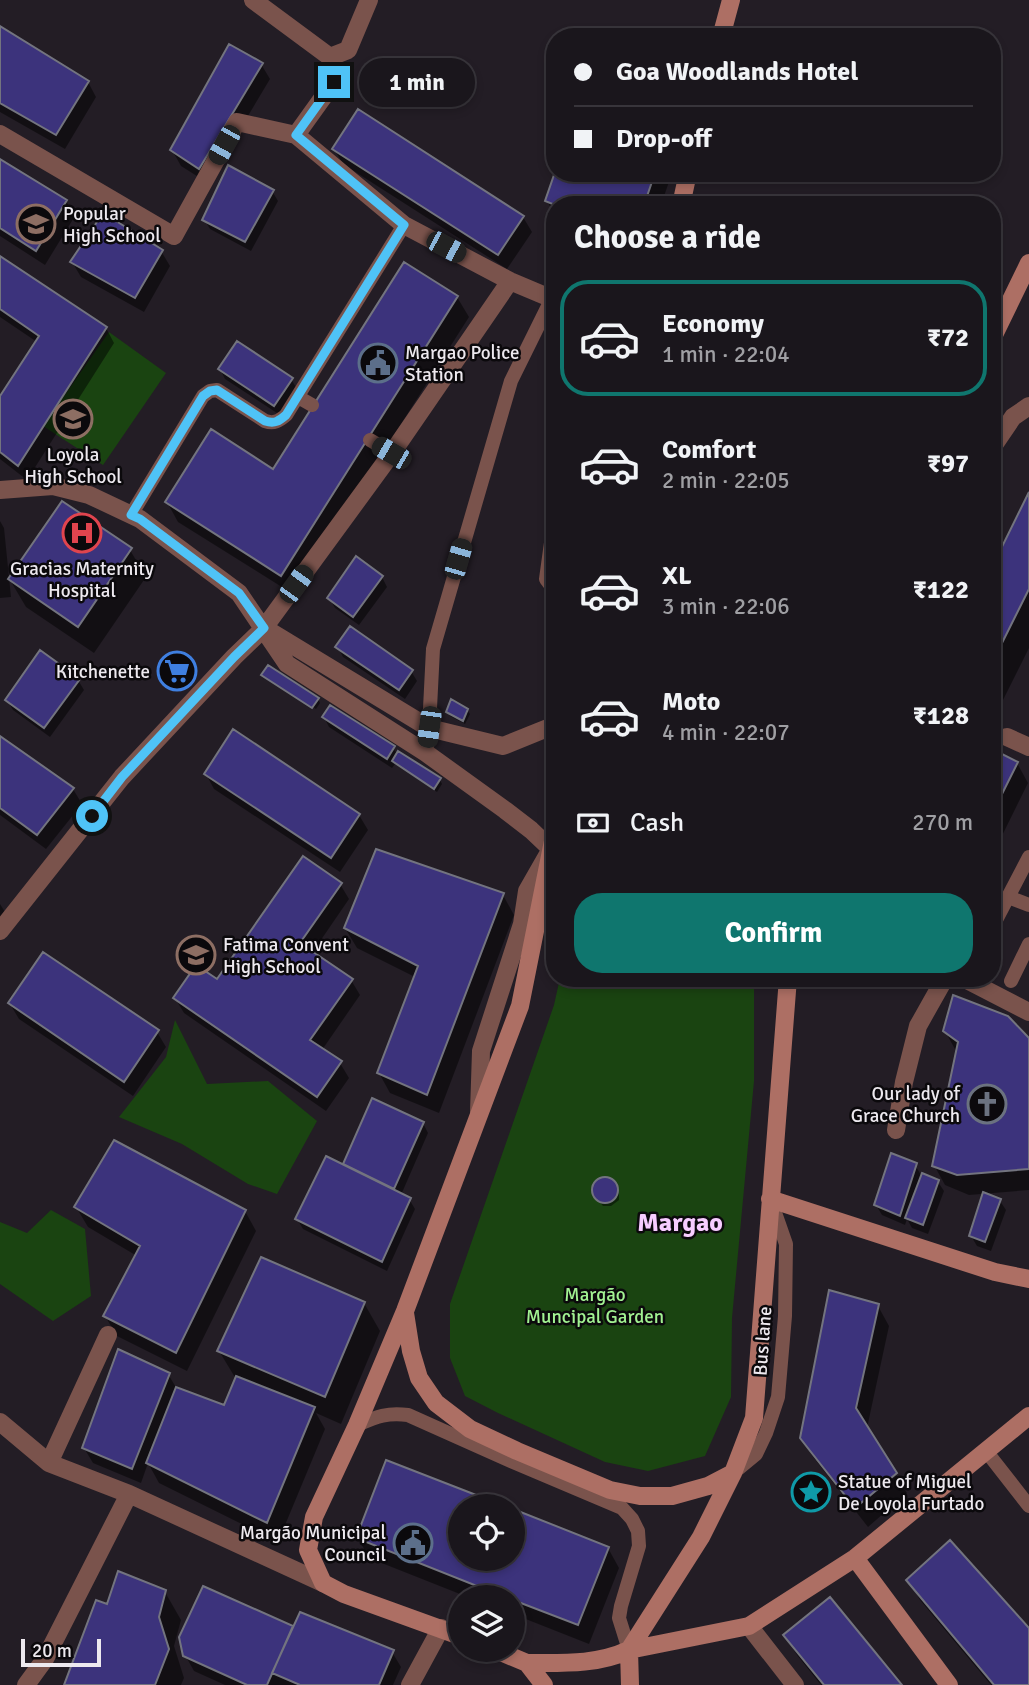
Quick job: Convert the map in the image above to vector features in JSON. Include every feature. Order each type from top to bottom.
[{"type":"main road","points":[[723,28],[731,0]]},
{"type":"main road","points":[[1001,321],[1029,263]]},
{"type":"main road","points":[[448,1631],[344,1594],[323,1583],[308,1550],[314,1517],[357,1425],[405,1311],[520,1006],[546,874]]},
{"type":"main road","points":[[630,1685],[629,1650],[701,1537],[733,1473],[754,1418],[787,987]]},
{"type":"main road","points":[[770,1199],[995,1272],[1029,1279]]},
{"type":"main road","points":[[405,1311],[411,1351],[419,1377],[436,1403],[470,1429],[610,1490],[640,1496],[671,1496],[708,1486],[733,1473]]},
{"type":"main road","points":[[527,1663],[578,1662],[613,1657],[629,1650],[749,1626],[855,1558],[1029,1416]]},
{"type":"main road","points":[[855,1558],[949,1685]]},
{"type":"main road","points":[[527,1663],[544,1685]]},
{"type":"street","points":[[253,0],[330,57],[334,82],[296,135]]},
{"type":"street","points":[[330,57],[348,50],[369,0]]},
{"type":"street","points":[[0,134],[174,236],[237,122],[296,135],[404,225],[546,297]]},
{"type":"street","points":[[0,931],[122,777],[264,628],[391,453],[510,281]]},
{"type":"street","points":[[1001,435],[1013,417],[1029,406]]},
{"type":"street","points":[[0,490],[53,486],[89,495],[140,519],[239,593],[287,664],[426,754],[505,810],[546,844]]},
{"type":"street","points":[[264,628],[429,727],[503,746],[546,729]]},
{"type":"street","points":[[1007,737],[1029,747]]},
{"type":"street","points":[[896,1130],[904,1082],[918,1026],[940,987]]},
{"type":"street","points":[[980,987],[1029,1012]]},
{"type":"street","points":[[50,1463],[108,1335]]},
{"type":"street","points":[[1,1426],[50,1463],[129,1494],[323,1583]]},
{"type":"street","points":[[26,1685],[44,1659],[129,1494]]},
{"type":"street","points":[[749,1626],[795,1685]]},
{"type":"street","points":[[410,1685],[441,1628]]},
{"type":"lane","points":[[131,515],[203,396],[210,391],[217,390],[265,421],[279,421],[286,415],[404,225]]},
{"type":"lane","points":[[426,754],[433,649],[511,380],[546,313]]},
{"type":"lane","points":[[298,397],[312,405]]},
{"type":"lane","points":[[370,440],[391,453]]},
{"type":"lane","points":[[1001,910],[1029,857]]},
{"type":"lane","points":[[1008,897],[1029,905]]},
{"type":"lane","points":[[1011,981],[1029,944]]},
{"type":"lane","points":[[357,1425],[393,1412],[408,1415],[622,1508],[638,1531],[639,1546],[619,1618],[629,1650]]},
{"type":"lane","points":[[986,1451],[1029,1506]]},
{"type":"green space","points":[[109,332],[166,373],[103,465],[43,426]]},
{"type":"green space","name":"Margão Muncipal Garden","points":[[558,987],[754,987],[754,1081],[732,1318],[731,1397],[705,1456],[648,1471],[605,1462],[465,1396],[450,1358],[450,1304]]},
{"type":"green space","points":[[175,1020],[207,1084],[268,1081],[317,1121],[277,1194],[248,1184],[182,1144],[119,1117],[166,1057]]},
{"type":"green space","points":[[51,1210],[85,1229],[91,1296],[53,1321],[0,1284],[0,1222],[27,1233]]},
{"type":"building","points":[[0,26],[89,81],[56,135],[0,103]]},
{"type":"building","points":[[229,44],[263,63],[199,169],[170,150]]},
{"type":"building","points":[[358,109],[524,216],[498,255],[332,149]]},
{"type":"building","name":"Popular High School","points":[[0,159],[67,200],[36,251],[0,228]]},
{"type":"building","points":[[228,165],[274,190],[245,242],[202,220]]},
{"type":"building","points":[[552,182],[652,182],[647,196],[547,196]]},
{"type":"building","points":[[103,213],[163,250],[135,298],[70,262]]},
{"type":"building","points":[[0,256],[107,327],[18,466],[0,452],[0,396],[39,336],[0,309]]},
{"type":"building","name":"Margao Police Station","points":[[404,262],[458,296],[281,576],[165,502],[211,429],[273,469]]},
{"type":"building","points":[[237,341],[293,378],[274,406],[218,369]]},
{"type":"building","points":[[1029,492],[1029,589],[1001,645],[1001,549]]},
{"type":"building","points":[[62,501],[132,548],[78,627],[8,579]]},
{"type":"building","points":[[356,556],[383,576],[353,617],[327,598]]},
{"type":"building","points":[[350,626],[413,670],[399,690],[335,647]]},
{"type":"building","points":[[40,650],[80,679],[44,728],[5,700]]},
{"type":"building","points":[[268,665],[319,698],[312,708],[261,675]]},
{"type":"building","points":[[451,699],[468,709],[463,721],[446,712]]},
{"type":"building","points":[[330,705],[395,746],[387,759],[322,717]]},
{"type":"building","points":[[233,729],[360,814],[331,858],[204,774]]},
{"type":"building","points":[[0,736],[74,788],[37,835],[0,808]]},
{"type":"building","points":[[398,751],[441,778],[434,789],[392,761]]},
{"type":"building","points":[[1001,754],[1018,762],[1001,796]]},
{"type":"building","points":[[376,849],[504,893],[427,1095],[377,1073],[418,966],[344,928]]},
{"type":"building","points":[[303,856],[342,883],[300,943],[353,979],[310,1040],[342,1061],[317,1097],[173,998],[196,965],[217,979]]},
{"type":"building","points":[[43,952],[159,1030],[124,1082],[8,1003]]},
{"type":"building","name":"Our lady of Grace Church","points":[[953,995],[1008,1016],[1029,1038],[1029,1169],[957,1175],[932,1166],[958,1042],[943,1031]]},
{"type":"building","points":[[372,1098],[424,1122],[394,1189],[343,1164]]},
{"type":"building","points":[[114,1140],[246,1210],[176,1353],[103,1316],[140,1246],[74,1207]]},
{"type":"building","points":[[891,1153],[917,1163],[900,1216],[874,1205]]},
{"type":"building","points":[[326,1156],[411,1198],[382,1262],[295,1219]]},
{"type":"building","points":[[922,1173],[939,1180],[923,1225],[905,1218]]},
{"type":"building","points":[[605,1177],[614,1181],[618,1190],[614,1199],[605,1203],[596,1199],[592,1190],[596,1181]]},
{"type":"building","points":[[983,1192],[1001,1199],[985,1242],[969,1236]]},
{"type":"building","points":[[261,1257],[365,1302],[325,1397],[217,1351]]},
{"type":"building","points":[[829,1290],[879,1304],[856,1408],[897,1473],[855,1508],[800,1438]]},
{"type":"building","points":[[118,1349],[170,1373],[132,1469],[82,1448]]},
{"type":"building","points":[[236,1376],[315,1407],[267,1523],[146,1463],[176,1387],[224,1405]]},
{"type":"building","name":"Margão Municipal Council","points":[[386,1460],[474,1494],[448,1494],[448,1571],[525,1571],[525,1514],[609,1547],[578,1625],[525,1605],[525,1585],[474,1585],[356,1538]]},
{"type":"building","points":[[950,1540],[1029,1628],[1029,1685],[994,1685],[906,1580]]},
{"type":"building","points":[[118,1571],[166,1590],[159,1617],[169,1649],[155,1685],[64,1685],[96,1600],[107,1604]]},
{"type":"building","points":[[203,1586],[293,1626],[267,1685],[247,1685],[183,1656],[179,1637]]},
{"type":"building","points":[[830,1597],[902,1685],[824,1685],[783,1635]]},
{"type":"building","points":[[300,1612],[394,1650],[379,1685],[300,1685],[272,1673]]},
{"type":"place","name":"Popular High School","points":[[36,224]]},
{"type":"place","name":"Margao Police Station","points":[[378,363]]},
{"type":"place","name":"Loyola High School","points":[[73,419]]},
{"type":"place","name":"Gracias Maternity Hospital","points":[[82,533]]},
{"type":"place","name":"Kitchenette","points":[[177,671]]},
{"type":"place","name":"Fatima Convent High School","points":[[196,955]]},
{"type":"place","name":"Our lady of Grace Church","points":[[987,1104]]},
{"type":"place","name":"Statue of Miguel De Loyola Furtado","points":[[811,1492]]},
{"type":"place","name":"Margão Municipal Council","points":[[413,1543]]},
{"type":"district","name":"Margao","points":[[680,1222]]},
{"type":"route","points":[[92,816],[122,777],[264,628],[239,593],[131,515],[203,396],[210,391],[217,390],[265,421],[272,423],[286,415],[404,225],[296,135],[334,82]]}]
